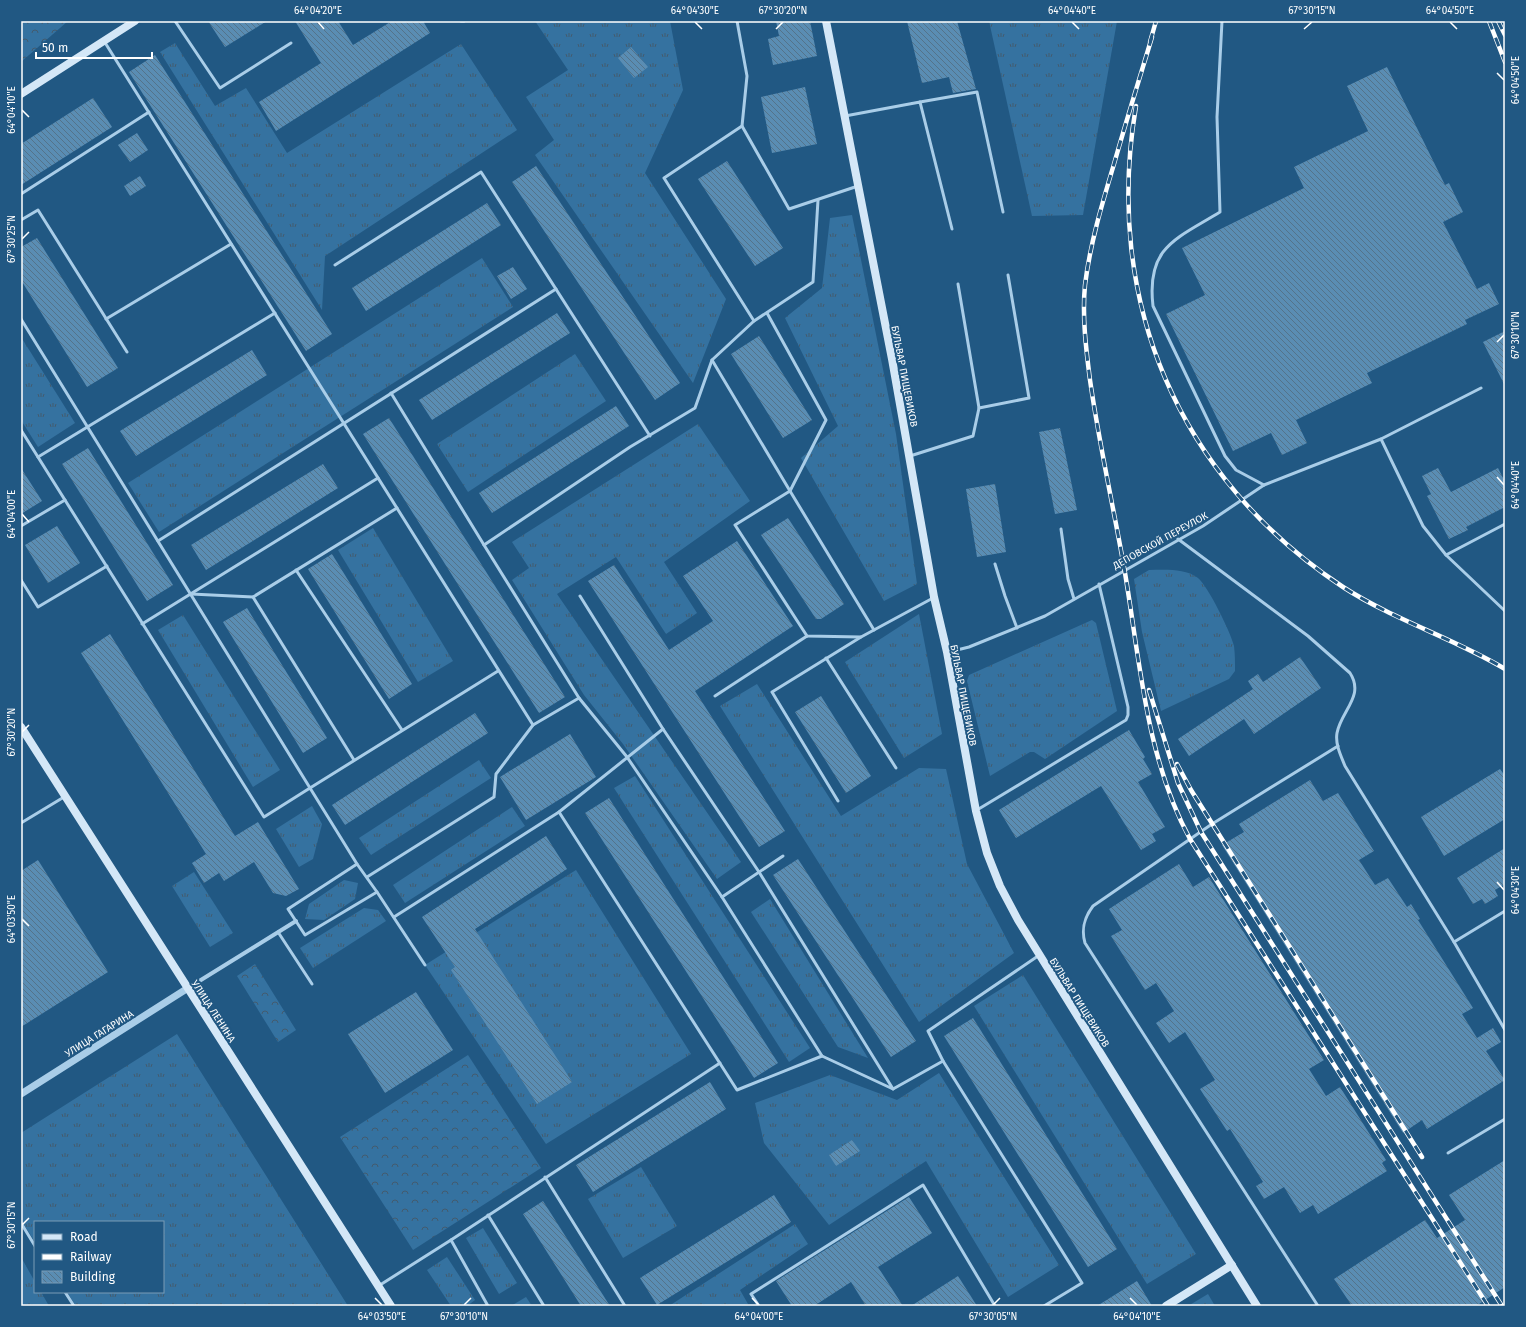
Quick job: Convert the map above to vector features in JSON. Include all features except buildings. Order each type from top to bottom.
[{"type":"main road","points":[[21,94],[135,21]]},
{"type":"main road","name":"БУЛЬВАР ПИЩЕВИКОВ","points":[[826,21],[910,456],[934,597],[947,652],[976,811],[987,853],[1000,886],[1040,955],[1257,1306]]},
{"type":"main road","name":"УЛИЦА ЛЕНИНА","points":[[21,727],[391,1306]]},
{"type":"main road","points":[[1166,1306],[1232,1265]]},
{"type":"street","points":[[188,988],[296,921]]},
{"type":"street","name":"УЛИЦА ГАГАРИНА","points":[[21,1094],[188,988]]},
{"type":"lane","points":[[175,21],[220,88],[291,43]]},
{"type":"lane","points":[[737,21],[747,76],[742,126],[790,209],[858,186]]},
{"type":"lane","points":[[1222,21],[1217,117],[1220,212],[1178,238],[1165,248],[1157,259],[1153,271],[1152,295],[1153,306],[1226,456],[1236,470],[1264,485]]},
{"type":"lane","points":[[104,41],[498,671],[533,724]]},
{"type":"lane","points":[[844,116],[977,92],[1002,212]]},
{"type":"lane","points":[[920,102],[952,229]]},
{"type":"lane","points":[[21,194],[149,112]]},
{"type":"lane","points":[[742,126],[664,178],[754,321]]},
{"type":"lane","points":[[335,265],[481,172],[650,436]]},
{"type":"lane","points":[[484,545],[624,452],[694,408],[712,360],[754,321],[813,282],[818,200]]},
{"type":"lane","points":[[21,220],[38,210],[127,352]]},
{"type":"lane","points":[[106,319],[231,244]]},
{"type":"lane","points":[[979,408],[1029,398],[1008,275]]},
{"type":"lane","points":[[910,456],[973,436],[979,408],[958,284]]},
{"type":"lane","points":[[158,541],[556,289]]},
{"type":"lane","points":[[38,458],[275,313]]},
{"type":"lane","points":[[766,313],[826,420],[790,491],[736,526],[807,636]]},
{"type":"lane","points":[[21,318],[357,864],[425,965]]},
{"type":"lane","points":[[712,360],[874,630]]},
{"type":"lane","name":"ДЕПОВСКОЙ ПЕРЕУЛОК","points":[[947,652],[969,647],[1045,616],[1209,522],[1264,485],[1381,439],[1481,388]]},
{"type":"lane","points":[[391,393],[579,698],[627,757],[722,897],[822,1056],[893,1088]]},
{"type":"lane","points":[[21,430],[264,817],[498,671]]},
{"type":"lane","points":[[1381,439],[1423,526],[1446,555],[1505,611]]},
{"type":"lane","points":[[142,624],[378,478]]},
{"type":"lane","points":[[21,526],[65,500]]},
{"type":"lane","points":[[191,594],[253,597],[397,508]]},
{"type":"lane","points":[[1446,555],[1505,524]]},
{"type":"lane","points":[[1061,529],[1068,579],[1074,599]]},
{"type":"lane","points":[[1178,539],[1308,636],[1350,673],[1355,680],[1355,697],[1340,724],[1337,734],[1338,746],[1345,766],[1454,942],[1505,1030]]},
{"type":"lane","points":[[995,564],[1004,596],[1017,628]]},
{"type":"lane","points":[[21,580],[38,607],[107,566]]},
{"type":"lane","points":[[296,570],[402,730]]},
{"type":"lane","points":[[976,811],[1126,720],[1128,707],[1099,584]]},
{"type":"lane","points":[[580,596],[663,729],[759,872],[893,1088]]},
{"type":"lane","points":[[253,597],[354,760]]},
{"type":"lane","points":[[838,801],[772,692],[861,637],[934,597]]},
{"type":"lane","points":[[715,696],[807,636],[861,637]]},
{"type":"lane","points":[[826,658],[896,768]]},
{"type":"lane","points":[[367,877],[494,797],[496,774],[533,724],[579,698]]},
{"type":"lane","points":[[394,917],[559,812],[663,729]]},
{"type":"lane","points":[[1318,1306],[1086,943],[1084,922],[1093,906],[1212,824],[1338,746]]},
{"type":"lane","points":[[21,823],[65,796]]},
{"type":"lane","points":[[559,812],[737,1090],[822,1056]]},
{"type":"lane","points":[[722,897],[783,856]]},
{"type":"lane","points":[[357,864],[288,909],[305,935],[377,892]]},
{"type":"lane","points":[[1454,942],[1505,911]]},
{"type":"lane","points":[[278,932],[312,984]]},
{"type":"lane","points":[[1040,955],[928,1032],[943,1061],[1082,1283],[1044,1306]]},
{"type":"lane","points":[[893,1088],[943,1061]]},
{"type":"lane","points":[[378,1286],[451,1240],[720,1063]]},
{"type":"lane","points":[[1448,1153],[1505,1119]]},
{"type":"lane","points":[[545,1177],[626,1306]]},
{"type":"lane","points":[[759,1306],[751,1294],[923,1185],[995,1306]]},
{"type":"lane","points":[[488,1215],[544,1306]]},
{"type":"lane","points":[[21,1223],[34,1244]]},
{"type":"lane","points":[[451,1240],[488,1306]]},
{"type":"lane","points":[[66,1293],[74,1306]]},
{"type":"green space","points":[[21,21],[68,21],[21,62]]},
{"type":"green space","points":[[535,21],[670,21],[683,90],[645,173],[726,299],[693,383],[535,155],[554,140],[526,97],[568,70]]},
{"type":"green space","points":[[989,21],[1117,21],[1083,215],[1032,216]]},
{"type":"green space","points":[[175,43],[215,106],[246,88],[287,153],[461,44],[517,130],[325,256],[322,310],[160,52]]},
{"type":"green space","points":[[852,215],[896,434],[917,584],[884,601],[801,458],[838,426],[785,318],[822,288],[830,218]]},
{"type":"green space","points":[[482,258],[513,307],[159,532],[128,483]]},
{"type":"green space","points":[[21,337],[75,423],[38,447],[21,420]]},
{"type":"green space","points":[[575,354],[606,401],[468,492],[437,444]]},
{"type":"green space","points":[[698,424],[750,501],[664,562],[697,613],[666,634],[616,557],[557,594],[741,862],[717,879],[623,744],[584,695],[512,580],[529,568],[512,542]]},
{"type":"green space","points":[[373,528],[453,661],[418,682],[338,550]]},
{"type":"green space","points":[[1149,570],[1181,571],[1198,578],[1219,610],[1234,646],[1235,671],[1229,679],[1161,711],[1142,632],[1134,579]]},
{"type":"green space","points":[[919,614],[942,734],[904,758],[845,662]]},
{"type":"green space","points":[[183,615],[280,770],[253,787],[158,630]]},
{"type":"green space","points":[[1092,620],[1096,623],[1117,711],[1045,759],[1034,752],[1030,752],[990,776],[967,681],[969,675]]},
{"type":"green space","points":[[757,684],[841,816],[919,768],[946,769],[967,864],[1014,953],[919,1022],[720,706]]},
{"type":"green space","points":[[479,760],[491,778],[371,855],[359,838]]},
{"type":"green space","points":[[635,776],[810,1048],[789,1062],[614,788]]},
{"type":"green space","points":[[312,806],[322,824],[313,859],[299,867],[276,829]]},
{"type":"green space","points":[[512,807],[525,826],[405,903],[393,885]]},
{"type":"green space","points":[[576,870],[691,1054],[546,1144],[425,965]]},
{"type":"green space","points":[[194,872],[233,933],[210,947],[172,886]]},
{"type":"green space","points":[[344,880],[358,883],[355,899],[324,920],[305,919],[309,904]]},
{"type":"green space","points":[[770,899],[868,1058],[838,1047],[751,912]]},
{"type":"green space","points":[[364,908],[378,910],[386,921],[313,968],[300,948]]},
{"type":"green space","points":[[255,964],[296,1030],[278,1042],[237,976]]},
{"type":"green space","points":[[1023,975],[1196,1254],[1147,1284],[974,1006]]},
{"type":"green space","points":[[177,1034],[348,1306],[76,1306],[68,1293],[164,1293],[164,1221],[34,1221],[34,1240],[21,1220],[21,1133]]},
{"type":"green space","points":[[468,1055],[541,1168],[413,1250],[340,1137]]},
{"type":"green space","points":[[939,1073],[1059,1265],[1008,1297],[926,1161],[829,1225],[764,1143],[755,1103],[830,1075],[897,1100]]},
{"type":"green space","points":[[641,1167],[677,1226],[623,1258],[588,1199]]},
{"type":"green space","points":[[795,1224],[808,1244],[740,1290],[748,1304],[744,1306],[669,1306]]},
{"type":"green space","points":[[483,1228],[517,1283],[499,1294],[466,1238]]},
{"type":"green space","points":[[21,1257],[34,1280],[34,1293],[42,1293],[49,1306],[21,1306]]},
{"type":"green space","points":[[447,1257],[475,1300],[467,1306],[451,1306],[427,1270]]},
{"type":"green space","points":[[1208,1294],[1215,1306],[1188,1306]]},
{"type":"green space","points":[[526,1297],[532,1306],[511,1306]]},
{"type":"railway","points":[[1150,42],[1156,21]]},
{"type":"railway","points":[[1489,21],[1505,62]]},
{"type":"railway","points":[[1498,21],[1505,35]]},
{"type":"railway","points":[[1152,37],[1097,224],[1087,270],[1084,321],[1090,380],[1124,567],[1146,706],[1154,741],[1163,774],[1175,807],[1190,839],[1488,1306]]},
{"type":"railway","points":[[1136,106],[1129,178],[1131,248],[1143,315],[1165,378],[1196,438],[1236,493],[1285,543],[1343,587],[1362,599],[1465,648],[1505,669]]},
{"type":"railway","points":[[1149,690],[1178,783],[1201,832],[1502,1306]]},
{"type":"railway","points":[[1177,764],[1191,790],[1422,1157]]}]
